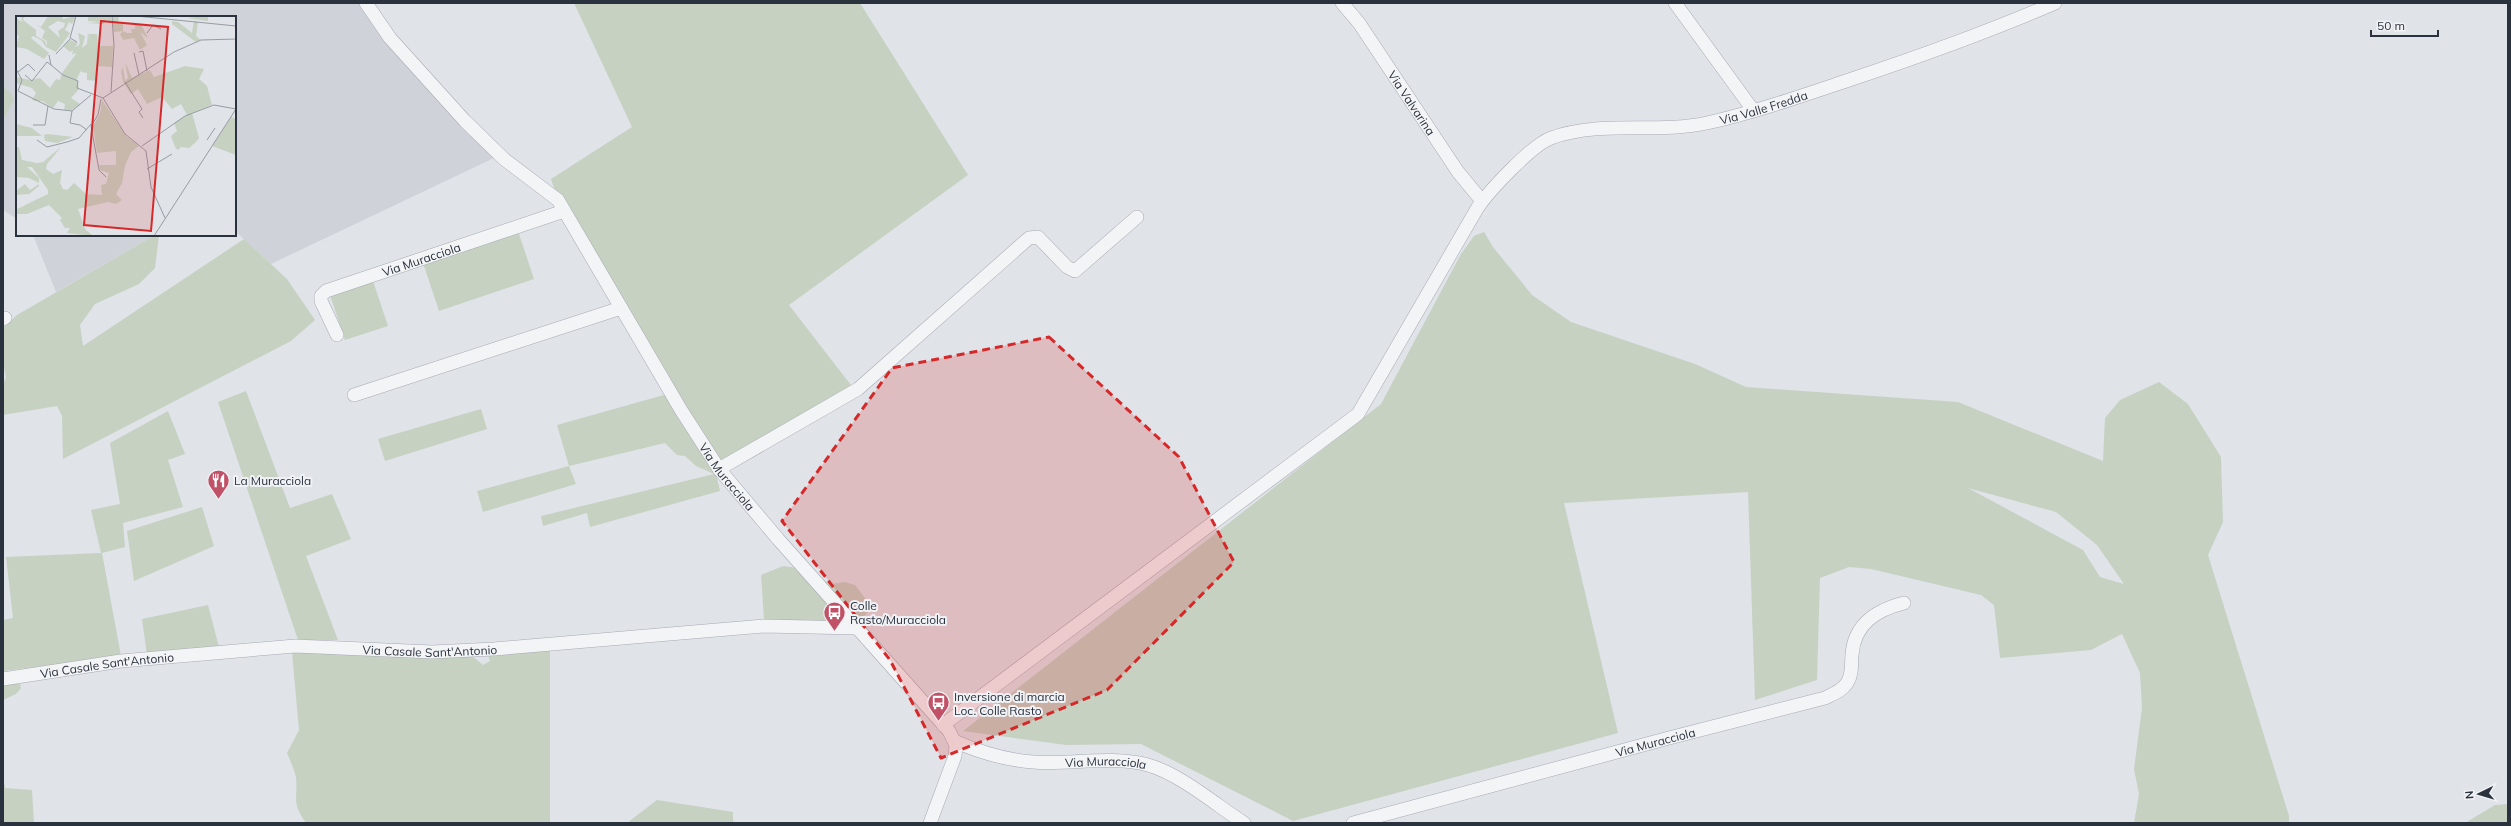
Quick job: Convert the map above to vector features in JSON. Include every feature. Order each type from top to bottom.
[{"type":"street","name":"Via Muracciola","points":[[366,3],[390,38],[465,121],[504,158],[558,200],[681,410],[719,469],[943,725],[954,741],[994,755],[1034,762],[1108,761],[1149,766],[1180,781],[1244,823]]},
{"type":"street","name":"Via Valvarina","points":[[1342,3],[1359,23],[1463,180],[1482,201]]},
{"type":"street","points":[[1675,3],[1753,110]]},
{"type":"street","name":"Via Valle Fredda","points":[[943,725],[1358,414],[1482,201],[1539,144],[1550,138],[1597,129],[1656,129],[1693,125],[1753,110],[1956,45],[2055,3]]},
{"type":"street","name":"Via Muracciola","points":[[337,335],[321,301],[321,296],[326,291],[564,211]]},
{"type":"street","points":[[719,469],[858,389],[1029,238],[1038,237],[1067,267],[1075,271],[1137,217]]},
{"type":"street","points":[[354,396],[621,308]]},
{"type":"street","name":"Via Muracciola","points":[[1353,823],[1824,698],[1842,689],[1849,680],[1854,640],[1862,625],[1879,612],[1904,603]]},
{"type":"street","name":"Via Casale Sant'Antonio","points":[[3,679],[121,661],[295,646],[432,652],[502,649],[764,626],[857,628]]},
{"type":"street","points":[[930,823],[955,756],[954,741]]},
{"type":"highlighted area","points":[[1049,337],[1179,457],[1234,562],[1107,690],[941,758],[890,660],[782,521],[892,368]]},
{"type":"shaded area","points":[[3,3],[358,3],[382,37],[461,126],[494,158],[271,264],[236,232],[236,16],[16,16],[16,218],[3,210]]},
{"type":"shaded area","points":[[33,236],[153,236],[56,292]]},
{"type":"green space","points":[[574,3],[860,3],[968,175],[789,305],[854,389],[716,474],[720,491],[590,527],[587,513],[543,526],[541,516],[714,474],[696,466],[685,456],[677,455],[665,443],[569,466],[557,425],[671,393],[558,200],[551,179],[632,127]]},
{"type":"green space","points":[[3,87],[12,94],[14,100],[3,120]]},
{"type":"green space","points":[[518,231],[534,279],[439,311],[423,263]]},
{"type":"green space","points":[[1484,232],[1493,247],[1532,295],[1571,322],[1695,364],[1746,387],[1958,402],[2103,461],[2105,418],[2120,400],[2159,382],[2188,404],[2221,457],[2223,522],[2208,555],[2289,816],[2289,823],[2134,823],[2139,794],[2134,769],[2142,708],[2140,673],[2122,634],[2091,650],[2000,658],[1994,605],[1981,595],[1871,569],[1849,567],[1820,578],[1817,680],[1755,700],[1748,492],[1564,503],[1618,733],[1293,821],[1141,744],[1066,745],[963,731],[1381,404],[1461,254],[1474,236]],"holes":[[[1968,488],[2056,512],[2097,545],[2124,584],[2100,577],[2083,550]]]},
{"type":"green space","points":[[153,236],[159,236],[155,268],[139,284],[95,304],[80,325],[83,346],[244,239],[287,279],[315,320],[291,341],[63,459],[62,416],[57,406],[3,415],[3,386],[6,377],[3,363],[3,328],[17,315]]},
{"type":"green space","points":[[373,281],[388,326],[345,340],[330,295]]},
{"type":"green space","points":[[246,391],[290,508],[332,494],[351,539],[306,556],[338,640],[298,640],[218,402]]},
{"type":"green space","points":[[481,409],[487,429],[385,461],[378,439]]},
{"type":"green space","points":[[168,411],[185,454],[168,460],[183,507],[123,523],[125,547],[102,553],[121,656],[3,671],[3,620],[13,618],[6,557],[101,553],[91,510],[120,504],[110,443]]},
{"type":"green space","points":[[569,466],[576,484],[483,512],[477,491]]},
{"type":"green space","points":[[202,507],[214,546],[134,581],[127,531]]},
{"type":"green space","points":[[783,566],[804,569],[831,584],[845,582],[855,585],[868,602],[870,610],[858,623],[764,620],[761,575]]},
{"type":"green space","points":[[208,605],[219,647],[147,655],[142,619]]},
{"type":"green space","points":[[550,650],[550,823],[306,823],[301,816],[296,800],[296,777],[287,753],[299,730],[292,652],[471,655],[483,665],[490,661],[488,655]]},
{"type":"green space","points":[[3,684],[20,684],[21,688],[16,694],[3,700]]},
{"type":"green space","points":[[3,777],[5,788],[32,790],[34,823],[3,823]]},
{"type":"green space","points":[[657,800],[733,812],[733,823],[627,823]]},
{"type":"green space","points":[[2508,804],[2508,823],[2465,823],[2495,805]]},
{"type":"place","name":"La Muracciola","points":[[218,500]]},
{"type":"place","name":"Colle Rasto/Muracciola","points":[[835,632]]},
{"type":"place","name":"Inversione di marcia Loc. Colle Rasto","points":[[938,722]]}]
